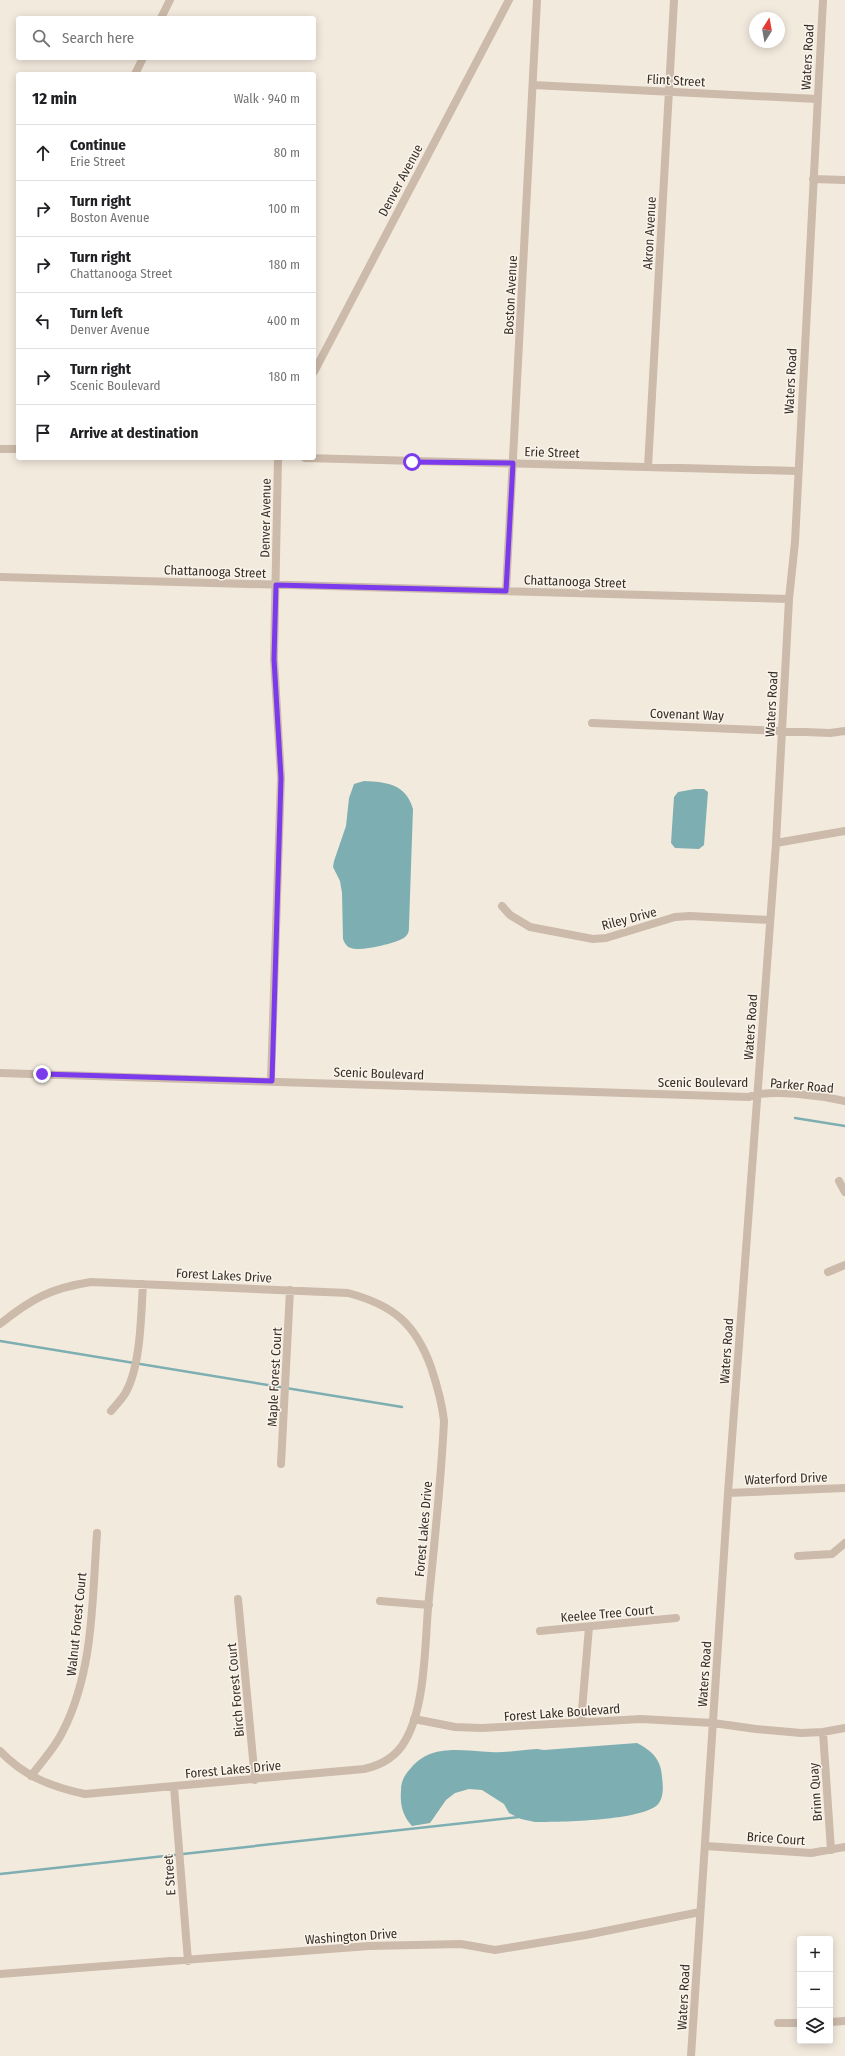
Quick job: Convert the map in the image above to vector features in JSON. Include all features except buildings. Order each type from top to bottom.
[{"type":"street","points":[[162,16],[170,0]]},
{"type":"street","name":"Denver Avenue","points":[[316,368],[509,0]]},
{"type":"street","name":"Boston Avenue","points":[[506,591],[537,0]]},
{"type":"street","name":"Akron Avenue","points":[[648,467],[674,0]]},
{"type":"street","name":"Waters Road","points":[[691,2056],[700,1912],[706,1846],[728,1492],[776,842],[789,599],[795,542],[797,471],[823,0]]},
{"type":"street","points":[[136,72],[142,60]]},
{"type":"street","name":"Flint Street","points":[[533,85],[817,99]]},
{"type":"street","points":[[813,179],[845,180]]},
{"type":"street","points":[[0,448],[16,449]]},
{"type":"street","name":"Erie Street","points":[[316,458],[797,471]]},
{"type":"street","name":"Denver Avenue","points":[[272,1081],[281,785],[274,659],[278,460]]},
{"type":"street","name":"Chattanooga Street","points":[[0,577],[789,599]]},
{"type":"street","name":"Covenant Way","points":[[592,723],[830,733],[845,731]]},
{"type":"street","points":[[776,842],[845,831]]},
{"type":"street","name":"Riley Drive","points":[[502,906],[510,916],[530,927],[593,939],[606,938],[675,918],[690,916],[770,920]]},
{"type":"street","name":"Scenic Boulevard","points":[[0,1073],[749,1097],[757,1093]]},
{"type":"street","name":"Parker Road","points":[[757,1093],[811,1096],[845,1101]]},
{"type":"street","points":[[839,1181],[845,1192]]},
{"type":"street","points":[[828,1272],[845,1265]]},
{"type":"street","name":"Forest Lakes Drive","points":[[0,1324],[41,1295],[56,1289],[91,1282],[348,1293],[374,1301],[403,1319],[424,1348],[439,1392],[444,1421],[422,1675],[414,1719],[406,1740],[398,1752],[374,1767],[255,1780],[85,1794],[55,1787],[30,1776],[16,1767],[0,1751]]},
{"type":"street","points":[[111,1411],[127,1391],[133,1371],[140,1334],[143,1284]]},
{"type":"street","name":"Maple Forest Court","points":[[281,1464],[290,1290]]},
{"type":"street","name":"Waterford Drive","points":[[728,1492],[845,1488]]},
{"type":"street","name":"Walnut Forest Court","points":[[30,1776],[51,1750],[63,1732],[81,1687],[88,1649],[97,1533]]},
{"type":"street","points":[[798,1556],[832,1554],[845,1543]]},
{"type":"street","name":"Birch Forest Court","points":[[238,1599],[255,1780]]},
{"type":"street","points":[[380,1601],[429,1605]]},
{"type":"street","name":"Keelee Tree Court","points":[[540,1631],[676,1618]]},
{"type":"street","points":[[581,1722],[589,1627]]},
{"type":"street","name":"Forest Lake Boulevard","points":[[414,1719],[455,1727],[482,1728],[641,1719],[713,1723],[788,1732],[823,1732],[845,1728]]},
{"type":"street","name":"Brinn Quay","points":[[823,1732],[831,1850]]},
{"type":"street","name":"E Street","points":[[174,1787],[188,1961]]},
{"type":"street","name":"Brice Court","points":[[706,1846],[811,1853],[845,1847]]},
{"type":"street","name":"Washington Drive","points":[[0,1974],[408,1944],[462,1944],[495,1950],[602,1932],[700,1912]]},
{"type":"street","points":[[833,2022],[845,2020]]},
{"type":"street","points":[[778,2023],[797,2023]]},
{"type":"water","points":[[364,781],[380,782],[400,789],[406,794],[413,809],[409,929],[406,936],[395,942],[370,948],[356,949],[347,946],[343,939],[342,893],[340,881],[333,867],[346,826],[349,798],[354,784]]},
{"type":"water","points":[[704,789],[708,792],[704,845],[699,849],[675,848],[671,843],[674,797],[678,792]]},
{"type":"water","points":[[637,1743],[647,1749],[658,1760],[663,1787],[662,1797],[659,1803],[651,1809],[637,1814],[601,1819],[562,1822],[535,1822],[521,1819],[509,1813],[504,1804],[482,1790],[469,1789],[455,1793],[446,1800],[430,1823],[412,1826],[402,1809],[401,1787],[405,1775],[419,1760],[438,1752],[458,1750],[502,1752]]},
{"type":"waterway","points":[[795,1118],[845,1126]]},
{"type":"waterway","points":[[0,1341],[402,1407]]},
{"type":"waterway","points":[[0,1874],[519,1817]]},
{"type":"route","points":[[42,1074],[184,1080],[272,1081],[281,778],[274,659],[276,585],[506,591],[513,463],[412,462]]}]
